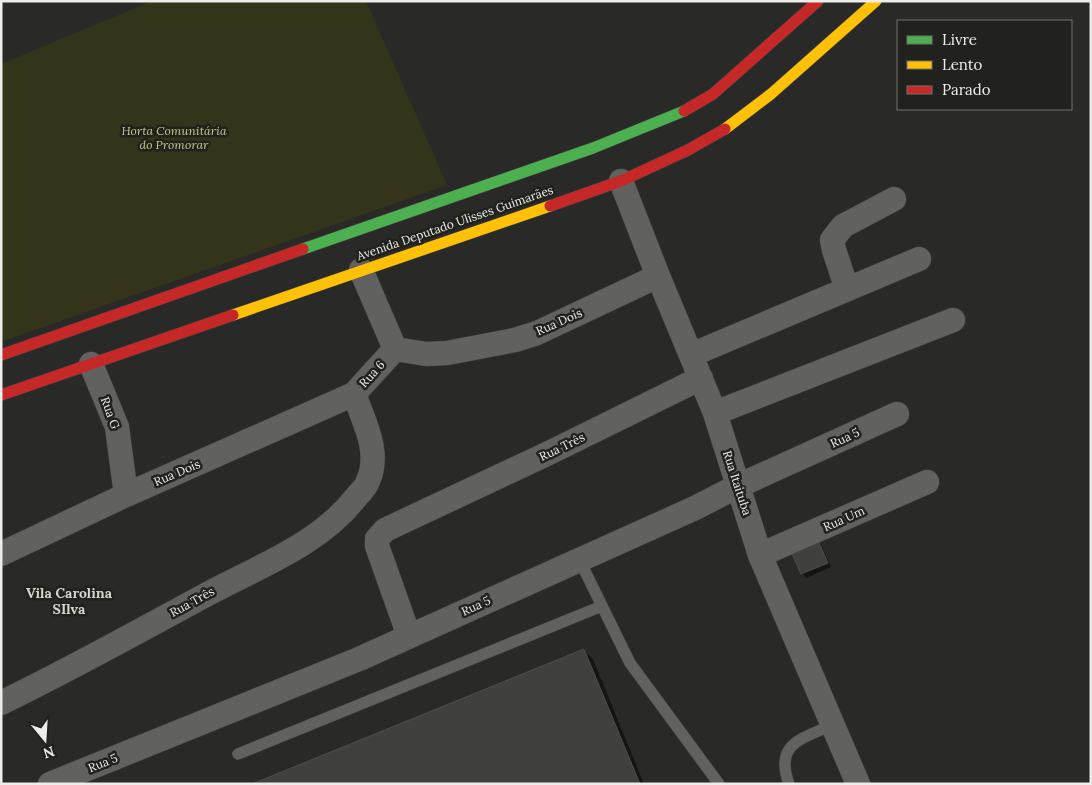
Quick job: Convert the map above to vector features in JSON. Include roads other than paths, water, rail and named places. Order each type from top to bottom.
[{"type":"street","name":"Avenida Deputado Ulisses Guimarães","points":[[1,355],[489,188],[661,122],[698,104],[735,76],[818,1]]},
{"type":"street","name":"Avenida Deputado Ulisses Guimarães","points":[[1,395],[361,270],[500,219],[621,182],[715,136],[770,94],[876,1]]},
{"type":"street","name":"Rua Itaituba","points":[[621,182],[715,413],[760,555],[858,784]]},
{"type":"street","points":[[846,289],[832,240],[843,226],[894,199]]},
{"type":"street","points":[[691,355],[919,259]]},
{"type":"street","name":"Rua 6","points":[[361,270],[395,349],[354,394],[374,450],[374,462],[368,482]]},
{"type":"street","name":"Rua Dois","points":[[395,349],[426,354],[447,353],[515,340],[537,333],[658,276]]},
{"type":"street","points":[[715,413],[953,320]]},
{"type":"street","name":"Rua G","points":[[91,364],[117,427],[126,495]]},
{"type":"street","name":"Rua Três","points":[[409,636],[377,546],[377,540],[385,530],[552,452],[701,378]]},
{"type":"street","name":"Rua Dois","points":[[1,554],[126,495],[354,394]]},
{"type":"street","name":"Rua 5","points":[[50,784],[359,659],[694,508],[896,414]]},
{"type":"street","name":"Rua Três","points":[[1,704],[292,550],[343,513],[368,482]]},
{"type":"street","name":"Rua Um","points":[[760,555],[926,482]]},
{"type":"lane","points":[[579,560],[630,663],[719,784]]},
{"type":"lane","points":[[238,754],[602,606]]},
{"type":"lane","points":[[789,784],[783,763],[786,752],[797,741],[832,725]]},
{"type":"district","name":"Vila Carolina SIlva","points":[[69,602]]},
{"type":"park label","name":"Horta Comunitária do Promorar","points":[[174,138]]}]
